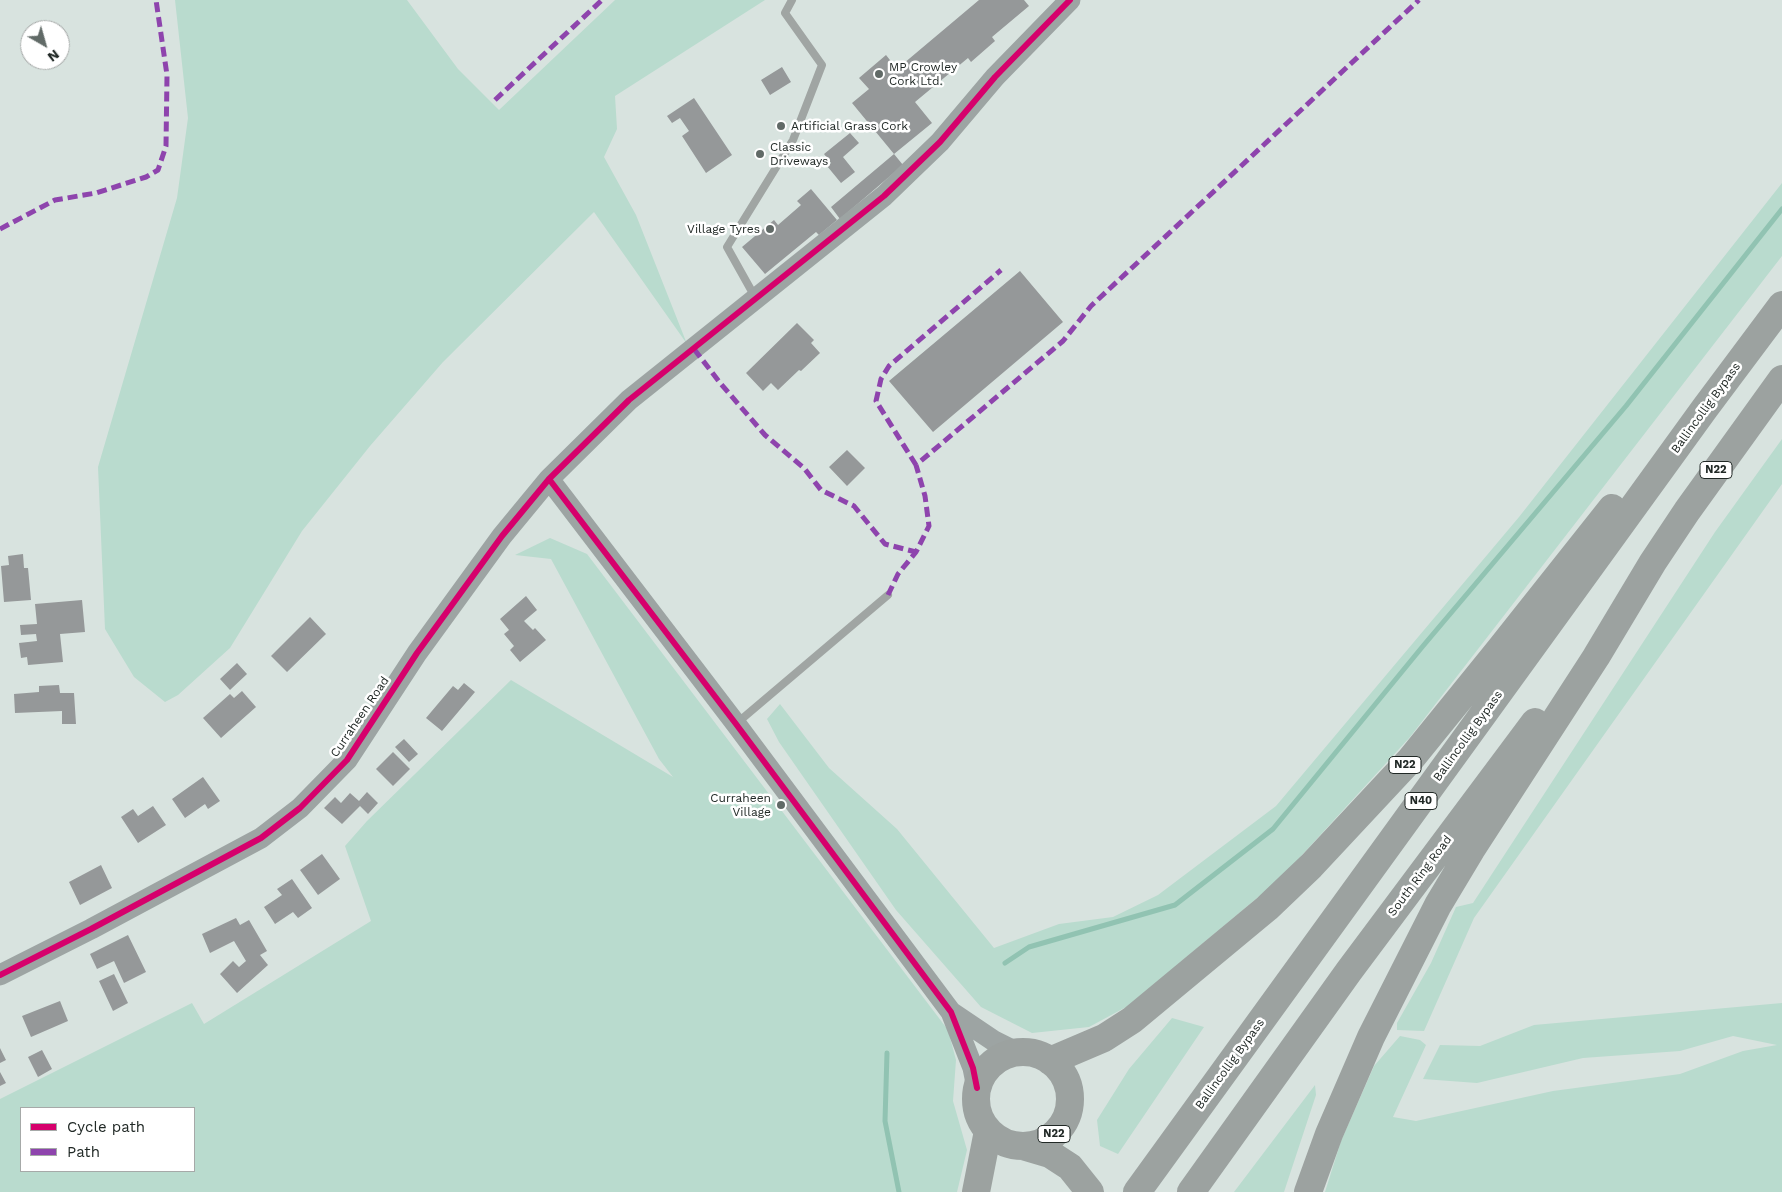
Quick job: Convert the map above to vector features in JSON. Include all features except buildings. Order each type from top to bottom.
[{"type":"highway","name":"Ballincollig Bypass","points":[[1137,1192],[1705,408],[1782,305]]},
{"type":"highway","name":"N22","points":[[1308,1192],[1329,1134],[1359,1065],[1404,969],[1438,905],[1471,850],[1596,657],[1653,562],[1687,511],[1782,379]]},
{"type":"highway","name":"N22","points":[[1050,1061],[1104,1038],[1132,1020],[1267,908],[1311,866],[1410,760],[1610,510],[1705,408]]},
{"type":"highway","name":"South Ring Road","points":[[1191,1192],[1349,971],[1653,562]]},
{"type":"highway","name":"N22","points":[[1016,1052],[1040,1055],[1050,1061],[1060,1070],[1067,1083],[1070,1097],[1068,1111],[1063,1124],[1063,1141],[1070,1167]]},
{"type":"highway","points":[[976,1192],[988,1132],[980,1118],[976,1104],[977,1088],[982,1075],[991,1064],[1016,1052]]},
{"type":"highway","name":"N22","points":[[988,1132],[998,1140],[1010,1145],[1023,1146],[1039,1144],[1052,1136],[1063,1124]]},
{"type":"highway","name":"N22","points":[[1023,1146],[1050,1154],[1070,1167],[1090,1192]]},
{"type":"street","name":"Curraheen Road","points":[[0,975],[91,930],[261,838],[300,808],[347,760],[422,646],[502,536],[549,479],[629,400],[884,196],[940,142],[995,77],[1070,0]]},
{"type":"street","points":[[549,479],[736,724],[951,1012],[973,1068],[977,1088]]},
{"type":"street","points":[[951,1012],[994,1041],[1016,1052]]},
{"type":"lane","points":[[756,299],[727,247],[794,140],[822,65],[785,13],[792,0]]},
{"type":"lane","points":[[736,724],[888,595]]},
{"type":"green space","points":[[175,0],[407,0],[458,69],[499,110],[615,0],[765,0],[615,96],[617,129],[604,157],[636,215],[687,344],[594,212],[443,362],[370,446],[302,531],[230,648],[178,695],[165,702],[134,677],[105,629],[98,467],[177,198],[188,118]]},
{"type":"green space","points":[[1782,183],[1782,256],[1410,737],[1281,878],[1128,1006],[1089,1027],[1032,1033],[981,1007],[896,910],[779,742],[767,719],[780,704],[829,768],[897,829],[994,948],[1059,924],[1113,917],[1158,895],[1276,806],[1519,517]]},
{"type":"green space","points":[[1782,439],[1782,484],[1474,918],[1424,1031],[1397,1030],[1397,1023],[1431,963],[1456,907],[1473,903],[1715,532]]},
{"type":"green space","points":[[550,538],[587,554],[948,1030],[956,1060],[953,1101],[967,1150],[957,1192],[0,1192],[0,1099],[192,1003],[204,1024],[371,921],[345,846],[367,821],[511,680],[673,777],[659,759],[551,559],[515,555]]},
{"type":"green space","points":[[1782,1003],[1782,1192],[1325,1192],[1341,1141],[1374,1066],[1400,1036],[1420,1040],[1426,1045],[1393,1117],[1416,1121],[1553,1091],[1680,1074],[1743,1051],[1777,1045],[1733,1036],[1680,1051],[1583,1058],[1477,1083],[1423,1079],[1440,1045],[1480,1046],[1534,1025]]},
{"type":"green space","points":[[1172,1018],[1204,1027],[1118,1154],[1100,1146],[1097,1120],[1129,1069]]},
{"type":"green space","points":[[1315,1085],[1316,1095],[1284,1192],[1234,1192]]},
{"type":"waterway","points":[[1005,963],[1029,947],[1175,905],[1273,829],[1423,646],[1626,406],[1782,209]]},
{"type":"waterway","points":[[887,1053],[885,1121],[899,1192]]},
{"type":"marked path","points":[[0,229],[55,200],[96,193],[146,177],[158,170],[166,146],[167,75],[156,0]]},
{"type":"marked path","points":[[495,100],[602,0]]},
{"type":"marked path","points":[[888,595],[898,574],[916,552],[929,526],[925,496],[916,465],[1063,341],[1091,306],[1419,0]]},
{"type":"marked path","points":[[916,465],[876,401],[881,379],[889,366],[1001,270]]},
{"type":"marked path","points":[[694,349],[765,435],[804,468],[821,490],[854,506],[885,544],[916,552]]},
{"type":"cycle path","points":[[0,975],[91,929],[261,838],[300,808],[347,760],[417,653],[502,536],[549,479],[629,400],[884,196],[940,142],[995,77],[1070,0]]},
{"type":"cycle path","points":[[549,479],[736,724],[951,1012],[973,1068],[977,1088]]},
{"type":"place","name":"MP Crowley Cork Ltd.","points":[[879,74]]},
{"type":"place","name":"Artificial Grass Cork","points":[[781,126]]},
{"type":"place","name":"Classic Driveways","points":[[760,154]]},
{"type":"place","name":"Village Tyres","points":[[770,229]]},
{"type":"place","name":"Curraheen Village","points":[[781,805]]}]
